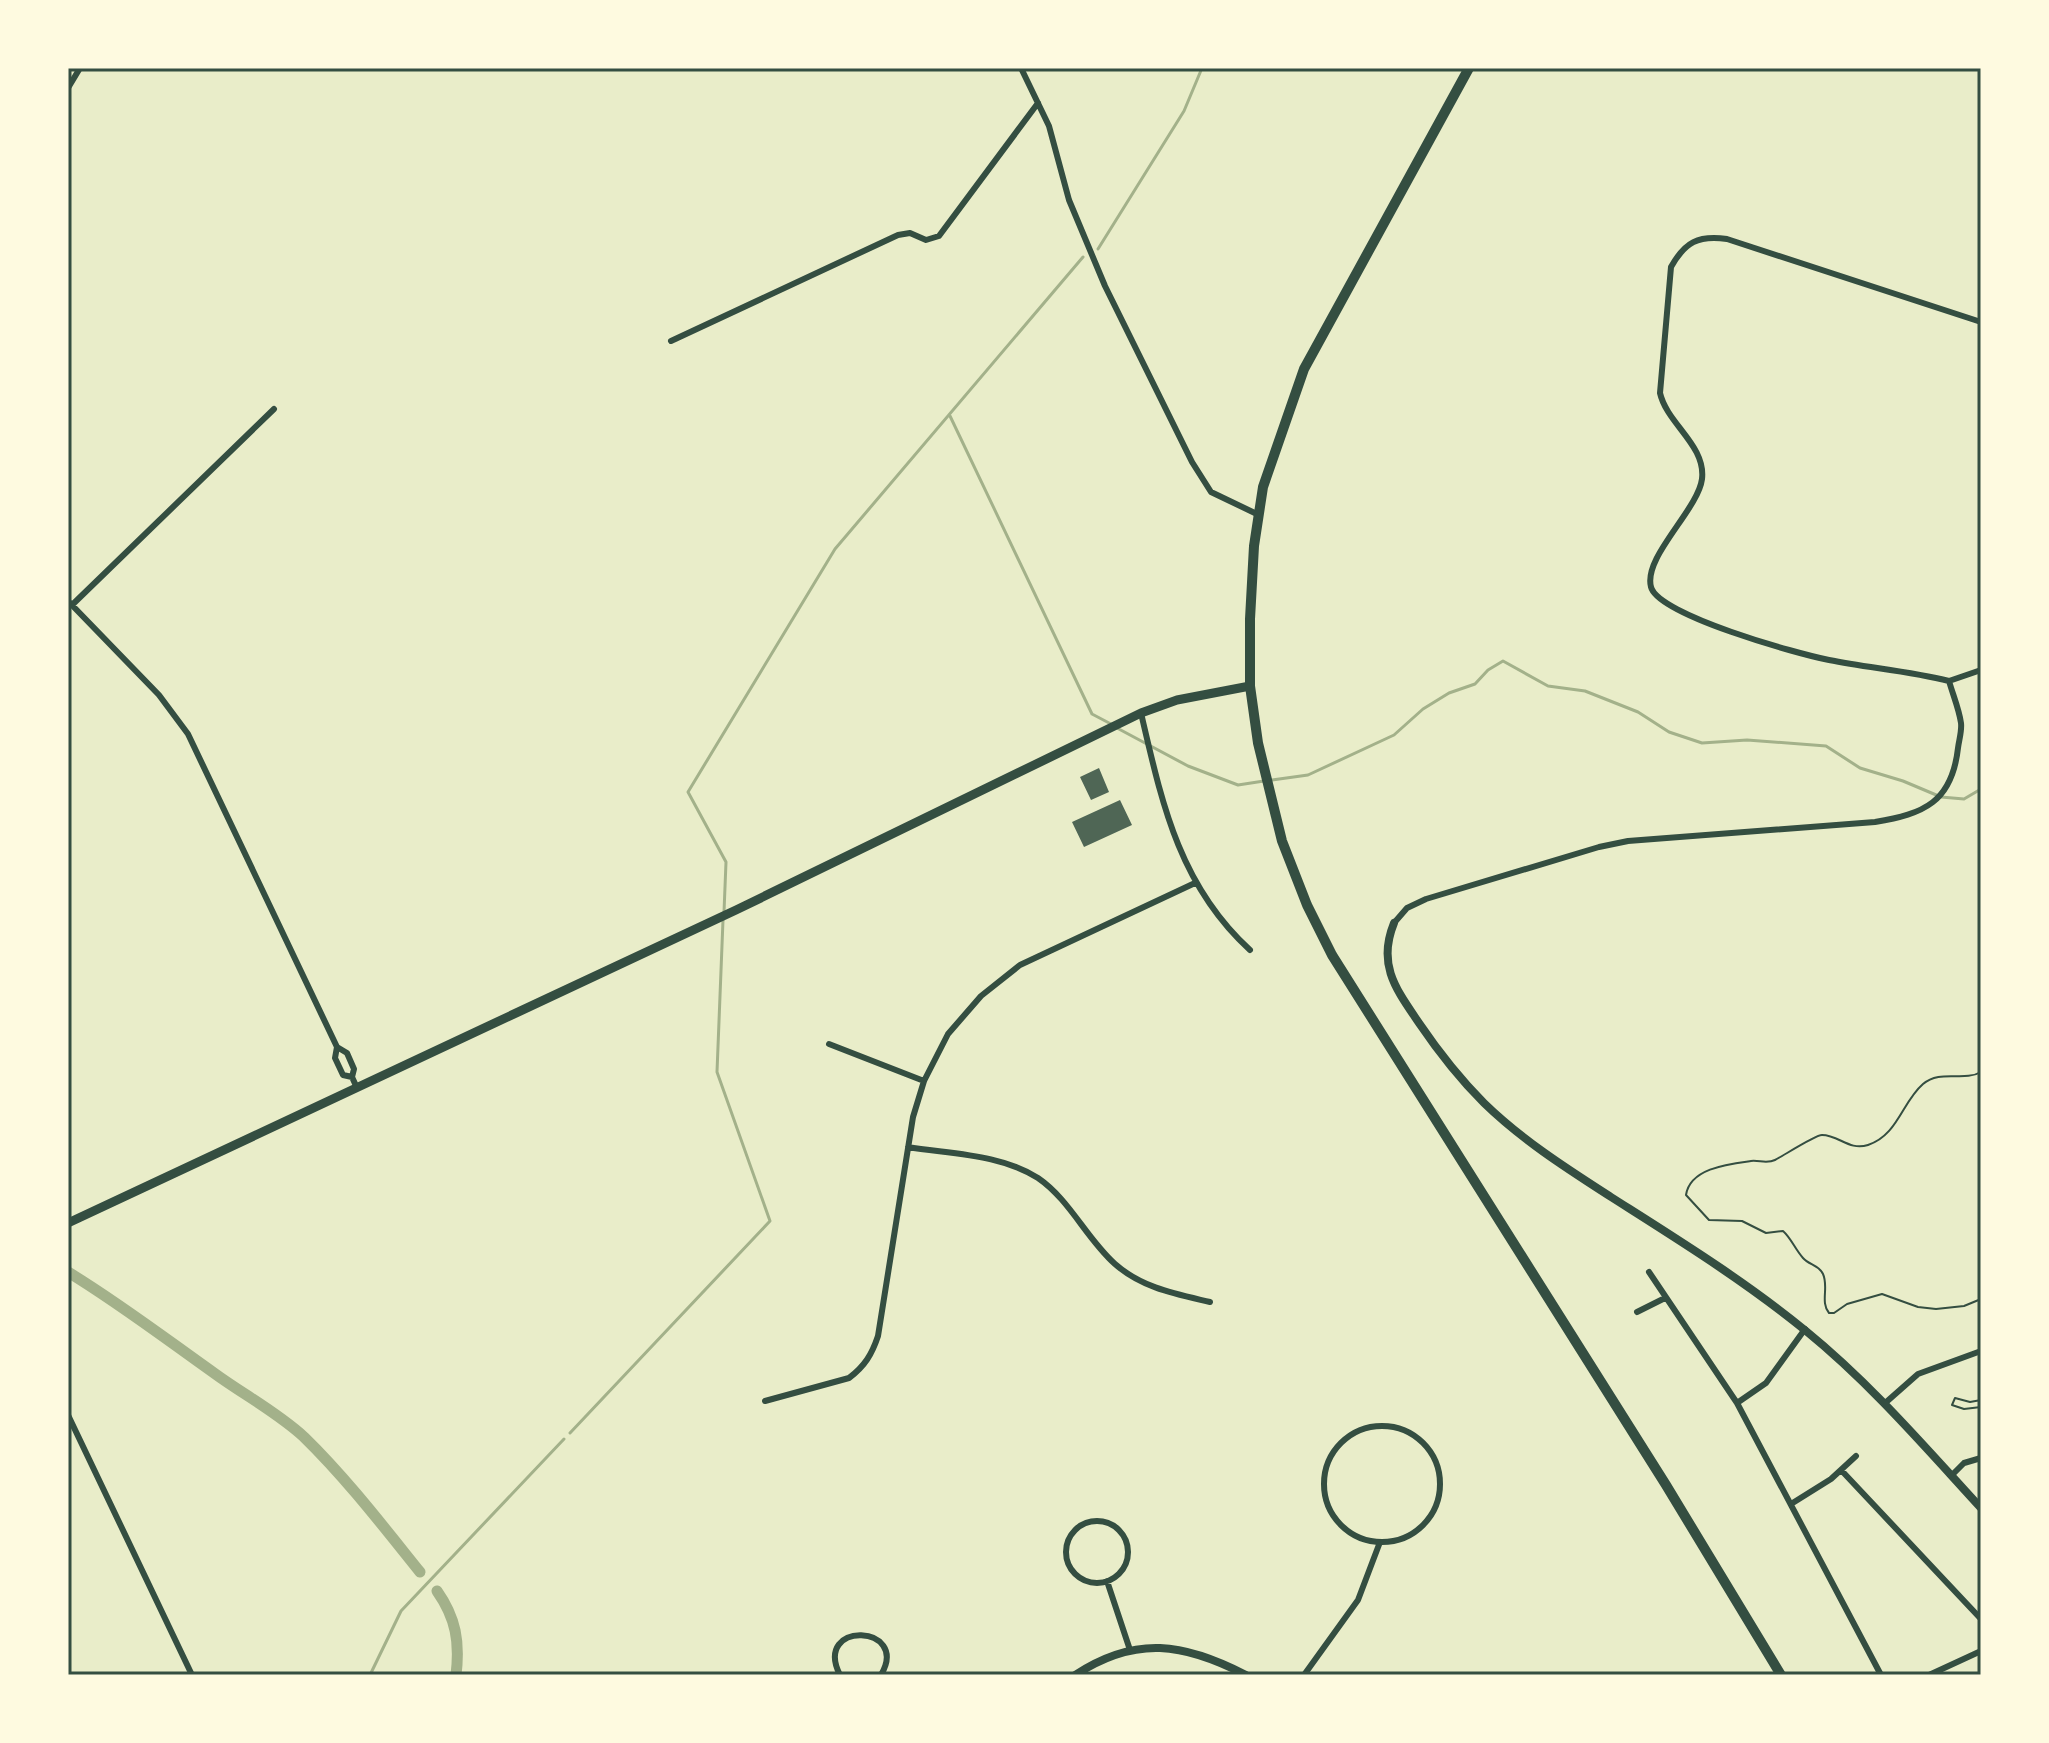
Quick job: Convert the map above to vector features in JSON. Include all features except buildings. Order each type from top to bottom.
[{"type":"highway","points":[[1469,68],[1304,369],[1263,487],[1251,596],[1250,686],[1264,776],[1279,831],[1307,905],[1332,955],[1674,1498],[1781,1675]]},
{"type":"main road","points":[[68,1223],[736,910],[1141,713],[1177,700],[1250,686]]},
{"type":"street","points":[[68,88],[80,68]]},
{"type":"street","points":[[1021,68],[1049,126],[1069,200],[1105,286],[1192,462],[1211,492],[1259,515]]},
{"type":"street","points":[[671,341],[898,235],[910,233],[926,240],[939,236],[1038,103]]},
{"type":"street","points":[[1981,322],[1727,239],[1713,237],[1695,241],[1680,251],[1671,267],[1660,393],[1663,407],[1699,457],[1702,482],[1652,568],[1651,589],[1656,597],[1681,613],[1802,654],[1949,681],[1981,670]]},
{"type":"street","points":[[274,409],[70,603],[159,695],[188,734],[337,1047],[347,1053],[357,1088]]},
{"type":"street","points":[[1949,681],[1961,724],[1956,767],[1937,800],[1924,810],[1904,818],[1875,822],[1628,841],[1599,847],[1426,899],[1407,908],[1394,923],[1387,939],[1386,954],[1396,988],[1432,1042],[1485,1104],[1558,1163],[1747,1286],[1805,1329],[1835,1355],[1981,1508]]},
{"type":"street","points":[[1141,713],[1166,816],[1195,883],[1231,933],[1250,950]]},
{"type":"street","points":[[765,1401],[849,1378],[868,1360],[878,1336],[913,1117],[924,1081],[948,1034],[964,1014],[1007,974],[1035,956],[1195,883]]},
{"type":"street","points":[[829,1044],[924,1081]]},
{"type":"street","points":[[337,1047],[335,1058],[343,1075],[352,1077]]},
{"type":"street","points":[[908,1147],[990,1160],[1022,1170],[1056,1194],[1102,1250],[1126,1273],[1157,1289],[1210,1302]]},
{"type":"street","points":[[1649,1272],[1737,1403],[1881,1675]]},
{"type":"street","points":[[1637,1312],[1665,1298]]},
{"type":"street","points":[[1737,1403],[1766,1383],[1805,1329]]},
{"type":"street","points":[[1884,1405],[1918,1374],[1981,1351]]},
{"type":"street","points":[[68,1415],[192,1675]]},
{"type":"street","points":[[1373,1426],[1391,1426],[1407,1431],[1422,1441],[1439,1471],[1440,1489],[1431,1513],[1413,1532],[1380,1542],[1363,1539],[1335,1519],[1325,1495],[1325,1470],[1342,1441],[1357,1431],[1373,1426]]},
{"type":"street","points":[[1791,1504],[1811,1494],[1856,1456]]},
{"type":"street","points":[[1951,1476],[1964,1463],[1981,1458]]},
{"type":"street","points":[[1841,1470],[1981,1619]]},
{"type":"street","points":[[1102,1521],[1117,1527],[1128,1543],[1128,1556],[1118,1575],[1107,1581],[1095,1583],[1082,1579],[1067,1560],[1067,1547],[1074,1531],[1085,1523],[1102,1521]]},
{"type":"street","points":[[1304,1675],[1358,1600],[1380,1542]]},
{"type":"street","points":[[1107,1581],[1130,1650]]},
{"type":"street","points":[[840,1675],[835,1659],[841,1643],[855,1634],[872,1636],[884,1648],[886,1664],[881,1675]]},
{"type":"street","points":[[1075,1675],[1102,1659],[1130,1650],[1159,1647],[1187,1650],[1216,1659],[1246,1675]]},
{"type":"street","points":[[1929,1675],[1981,1651]]},
{"type":"path","points":[[1981,1072],[1968,1076],[1951,1074],[1921,1085],[1905,1103],[1899,1121],[1868,1145],[1848,1146],[1835,1138],[1814,1136],[1773,1161],[1712,1168],[1692,1182],[1686,1195],[1709,1220],[1742,1221],[1766,1233],[1783,1231],[1806,1262],[1823,1274],[1824,1305],[1829,1313],[1882,1294],[1918,1307],[1936,1309],[1964,1306],[1981,1299]]},
{"type":"path","points":[[1981,1400],[1970,1402],[1955,1398],[1952,1405],[1964,1409],[1981,1407]]},
{"type":"waterway","points":[[1098,249],[1184,111],[1202,68]]},
{"type":"waterway","points":[[724,912],[726,862],[688,792],[835,549],[1083,257]]},
{"type":"waterway","points":[[950,416],[1092,714],[1111,724]]},
{"type":"waterway","points":[[1272,780],[1308,775],[1394,735],[1423,709],[1449,693],[1475,684],[1488,670],[1503,661],[1548,686],[1585,691],[1638,712],[1669,732],[1702,743],[1747,740],[1826,746],[1860,768],[1941,797],[1964,799],[1981,789]]},
{"type":"waterway","points":[[1117,728],[1188,766],[1238,785],[1264,781]]},
{"type":"waterway","points":[[570,1433],[770,1221],[717,1072],[723,920]]},
{"type":"waterway","points":[[68,1272],[294,1428],[349,1486],[420,1572]]},
{"type":"waterway","points":[[370,1675],[401,1611],[564,1439]]},
{"type":"waterway","points":[[437,1591],[449,1611],[455,1631],[456,1675]]}]
